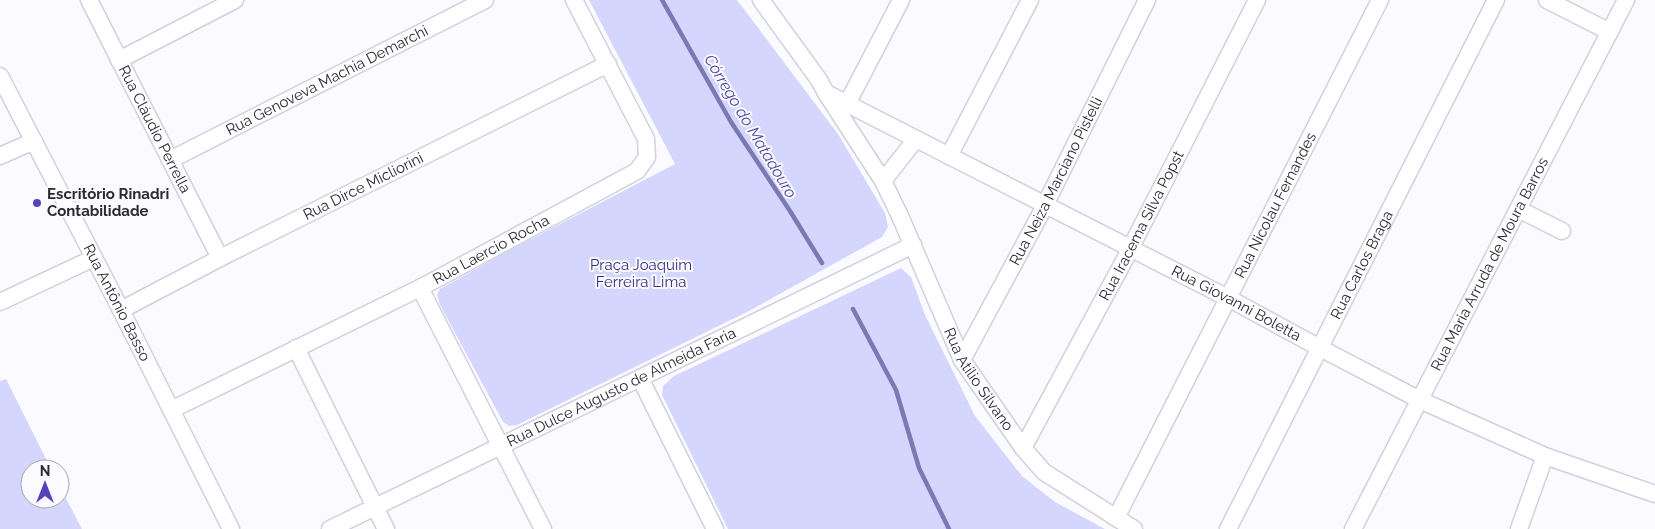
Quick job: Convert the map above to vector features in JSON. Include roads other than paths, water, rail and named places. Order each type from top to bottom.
[{"type":"street","name":"Rua Cláudio Perrella","points":[[89,0],[220,258]]},
{"type":"street","points":[[119,60],[235,0]]},
{"type":"street","name":"Rua Genoveva Machia Demarchi","points":[[170,160],[485,0]]},
{"type":"street","name":"Rua Laercio Rocha","points":[[171,410],[420,288],[638,171],[647,157],[646,140],[574,0]]},
{"type":"street","name":"Rua Atílio Silvano","points":[[761,0],[775,7],[826,93],[883,181],[913,245],[962,360],[1023,448],[1044,472],[1134,529]]},
{"type":"street","points":[[847,104],[902,0]]},
{"type":"street","points":[[949,156],[1030,0]]},
{"type":"street","name":"Rua Neiza Marciano Pistelli","points":[[962,360],[1045,205],[1147,0]]},
{"type":"street","name":"Rua Iracema Silva Popst","points":[[1023,448],[1130,249],[1257,0]]},
{"type":"street","name":"Rua Nicolau Fernandes","points":[[1116,518],[1380,0]]},
{"type":"street","name":"Rua Carlos Braga","points":[[1228,529],[1496,0]]},
{"type":"street","points":[[1548,0],[1610,32]]},
{"type":"street","name":"Rua Maria Arruda de Moura Barros","points":[[1353,529],[1626,0]]},
{"type":"street","name":"Rua Dirce Micliorini","points":[[121,310],[220,258],[608,64]]},
{"type":"street","name":"Rua Antônio Basso","points":[[0,76],[231,529]]},
{"type":"street","name":"Rua Giovanni Boletta","points":[[826,93],[1228,298],[1420,400],[1545,456],[1655,494]]},
{"type":"street","points":[[883,181],[916,139]]},
{"type":"street","points":[[0,156],[34,141]]},
{"type":"street","points":[[1518,209],[1562,231]]},
{"type":"street","name":"Rua Dulce Augusto de Almeida Faria","points":[[330,529],[913,245]]},
{"type":"street","points":[[0,302],[94,258]]},
{"type":"street","points":[[420,288],[543,529]]},
{"type":"street","points":[[296,348],[386,529]]},
{"type":"street","points":[[640,378],[714,529]]},
{"type":"street","points":[[1519,529],[1545,456]]},
{"type":"waterway","name":"Córrego do Matadouro","points":[[662,0],[731,122],[822,263]]},
{"type":"waterway","name":"Córrego do Matadouro","points":[[853,309],[896,390],[919,468],[949,529]]},
{"type":"place","name":"Escritório Rinadri Contabilidade","points":[[37,203]]},
{"type":"park label","name":"Praça Joaquim Ferreira Lima","points":[[641,274]]}]
